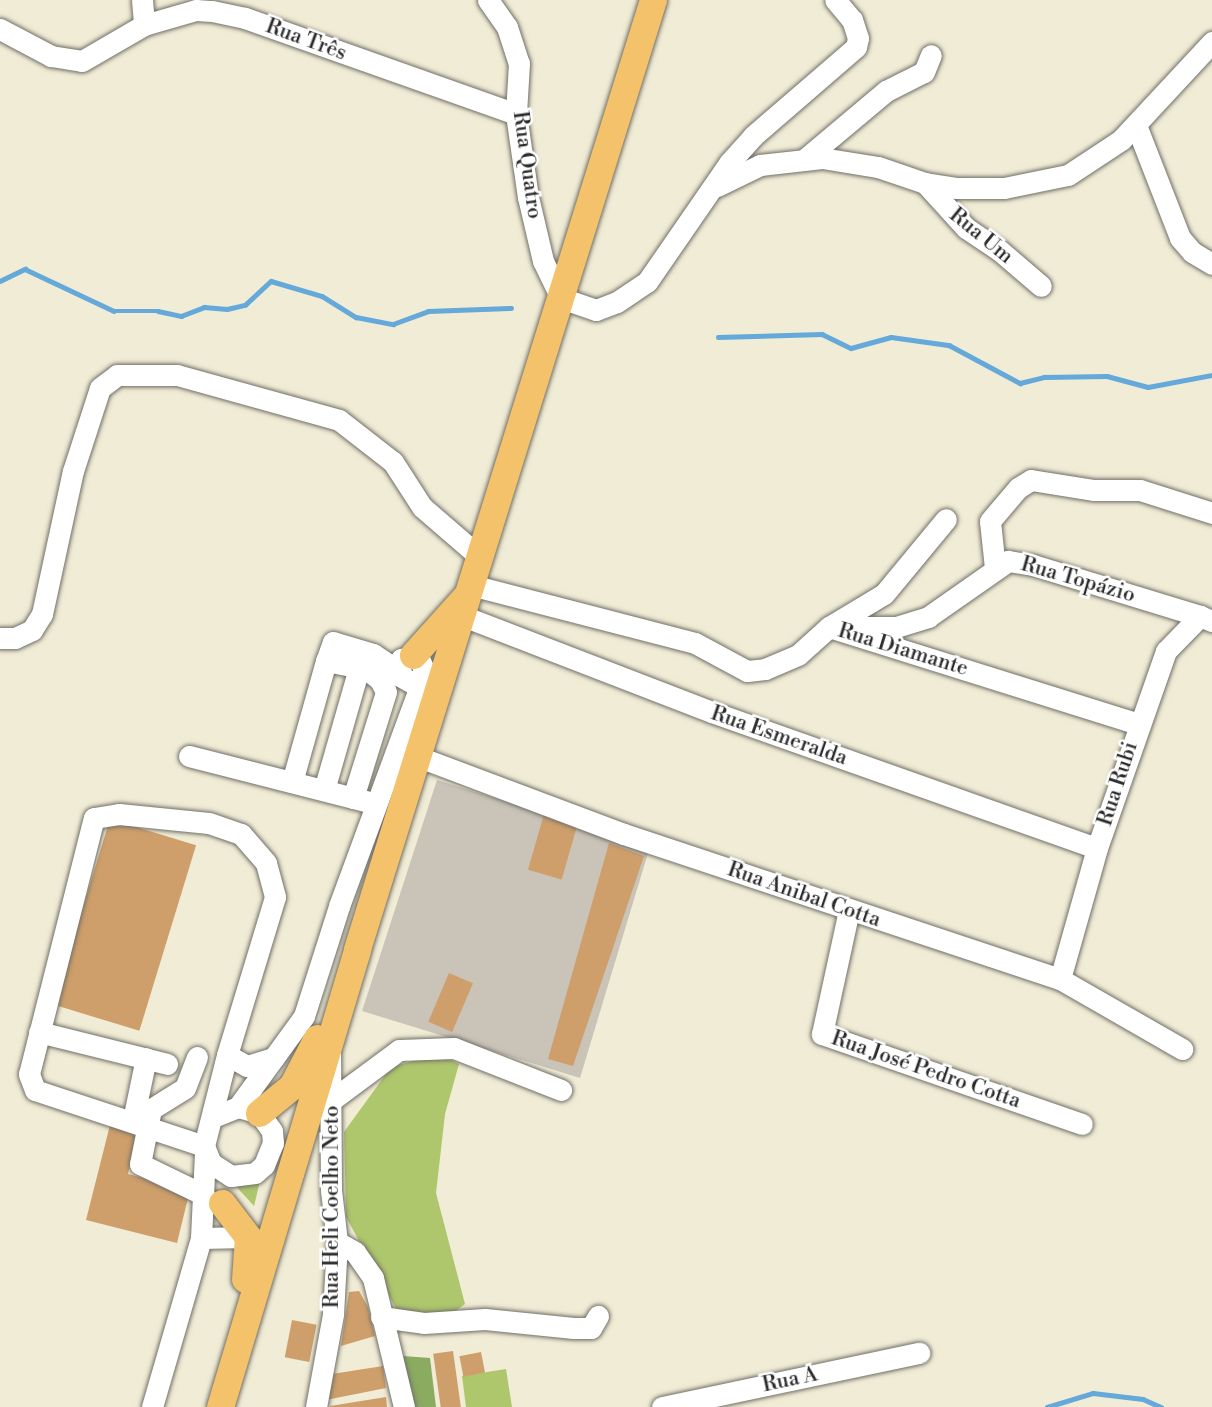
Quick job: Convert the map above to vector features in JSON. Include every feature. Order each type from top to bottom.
[{"type":"main road","points":[[220,1407],[357,949],[419,757],[653,0]]},
{"type":"main road","points":[[409,668],[468,598]]},
{"type":"main road","points":[[257,1107],[292,1086],[357,949]]},
{"type":"main road","points":[[295,1155],[302,1069]]},
{"type":"main road","points":[[213,1199],[248,1237],[249,1258],[230,1370]]},
{"type":"street","points":[[142,0],[144,25]]},
{"type":"street","name":"Rua Quatro","points":[[488,0],[507,27],[516,49],[521,75],[516,114],[528,197],[543,261],[561,298]]},
{"type":"street","points":[[561,298],[596,310],[617,302],[647,282],[708,192],[753,136],[856,47],[858,38],[852,20],[835,0]]},
{"type":"street","name":"Rua Três","points":[[0,29],[51,56],[82,61],[144,25],[196,10],[237,16],[516,114]]},
{"type":"street","points":[[708,192],[743,170],[806,159],[878,166],[925,183],[979,190],[1051,180],[1094,161],[1136,125],[1211,47]]},
{"type":"street","points":[[806,159],[886,90],[924,72],[931,55]]},
{"type":"street","points":[[1136,125],[1180,238],[1192,252],[1212,264]]},
{"type":"street","name":"Rua Um","points":[[925,183],[953,216],[1041,286]]},
{"type":"street","points":[[0,638],[15,638],[32,630],[42,615],[73,471],[100,388],[117,375],[177,375],[339,420],[393,462],[422,507],[481,558]]},
{"type":"street","points":[[995,568],[990,521],[994,512],[1018,488],[1031,480],[1094,490],[1140,490],[1212,513]]},
{"type":"street","points":[[830,627],[884,594],[946,519]]},
{"type":"street","name":"Rua Topázio","points":[[830,627],[896,627],[913,623],[944,609],[995,568],[1008,561],[1033,565],[1206,619]]},
{"type":"street","name":"Rua Diamante","points":[[468,598],[695,643],[747,671],[765,669],[798,655],[830,627],[1138,724]]},
{"type":"street","name":"Rua Esmeralda","points":[[468,598],[712,712],[1097,848]]},
{"type":"street","name":"Rua Rubi","points":[[1060,979],[1097,848],[1138,724],[1166,651],[1206,619]]},
{"type":"street","points":[[152,1407],[213,1199],[207,1136],[227,1055],[275,897],[266,863],[241,834],[209,823],[119,814],[94,818],[29,1074],[36,1090],[172,1133],[207,1136],[257,1107],[274,1058],[304,1016],[339,906],[379,804],[409,709],[409,668],[366,661],[326,661],[291,782]]},
{"type":"street","points":[[324,790],[366,661]]},
{"type":"street","points":[[353,798],[386,692],[366,661]]},
{"type":"street","points":[[189,756],[379,804]]},
{"type":"street","name":"Rua Anibal Cotta","points":[[419,757],[849,910],[1060,979],[1182,1049]]},
{"type":"street","name":"Rua José Pedro Cotta","points":[[849,910],[822,1034],[1082,1124]]},
{"type":"street","points":[[39,1032],[167,1064],[136,1090]]},
{"type":"street","name":"Rua Heli Coelho Neto","points":[[316,1407],[333,1314],[337,1242],[331,1190],[333,1099],[329,1042]]},
{"type":"street","points":[[333,1099],[399,1050],[454,1047],[561,1090]]},
{"type":"street","points":[[227,1055],[247,1065],[274,1058]]},
{"type":"street","points":[[207,1136],[220,1171],[238,1176],[255,1173],[271,1155],[272,1131],[227,1055]]},
{"type":"street","points":[[141,1123],[151,1109],[185,1088],[197,1057]]},
{"type":"street","points":[[146,1058],[136,1090],[141,1123],[140,1164],[213,1199]]},
{"type":"street","points":[[257,1107],[274,1058]]},
{"type":"street","points":[[213,1199],[238,1176]]},
{"type":"street","points":[[201,1238],[248,1237]]},
{"type":"street","points":[[337,1242],[355,1252],[373,1278],[404,1407]]},
{"type":"street","points":[[381,1317],[424,1323],[485,1319],[591,1328],[598,1316]]},
{"type":"street","name":"Rua A","points":[[662,1407],[919,1353]]},
{"type":"shaded area","points":[[437,780],[578,824],[648,853],[580,1078],[362,1011]]},
{"type":"green space","points":[[438,1054],[459,1064],[445,1114],[436,1193],[465,1304],[454,1312],[399,1314],[346,1217],[344,1132],[391,1067]]},
{"type":"green space","points":[[262,1173],[254,1206],[232,1182]]},
{"type":"green space","points":[[403,1356],[430,1358],[436,1407],[411,1407]]},
{"type":"green space","points":[[506,1369],[512,1407],[466,1407],[462,1376]]},
{"type":"building","points":[[544,814],[578,824],[562,879],[528,870]]},
{"type":"building","points":[[110,819],[196,845],[139,1031],[53,1005]]},
{"type":"building","points":[[609,843],[644,856],[573,1066],[548,1059]]},
{"type":"building","points":[[449,973],[473,983],[452,1032],[428,1022]]},
{"type":"building","points":[[111,1121],[139,1128],[128,1174],[190,1190],[177,1243],[86,1220]]},
{"type":"building","points":[[359,1291],[368,1307],[375,1336],[341,1346],[349,1292]]},
{"type":"building","points":[[292,1320],[317,1325],[309,1362],[285,1357]]},
{"type":"building","points":[[453,1351],[461,1407],[441,1407],[433,1354]]},
{"type":"building","points":[[481,1352],[485,1373],[463,1377],[459,1356]]},
{"type":"building","points":[[383,1366],[386,1388],[326,1400],[332,1374]]},
{"type":"building","points":[[386,1397],[387,1407],[330,1407],[330,1406]]},
{"type":"waterway","points":[[0,281],[25,269],[114,311],[158,311],[181,316],[204,307],[227,309],[245,305],[271,281],[322,296],[356,317],[393,324],[428,311],[511,308]]},
{"type":"waterway","points":[[718,337],[822,334],[851,348],[891,337],[949,345],[1020,383],[1044,377],[1107,376],[1148,387],[1212,375]]},
{"type":"waterway","points":[[1047,1407],[1093,1393],[1143,1399],[1161,1407]]}]
